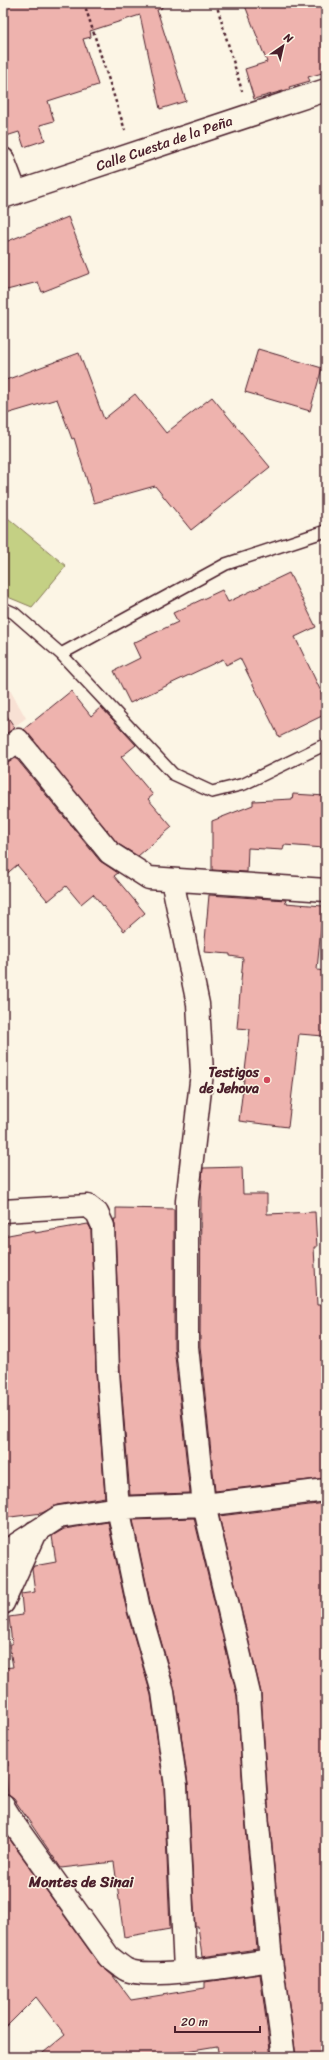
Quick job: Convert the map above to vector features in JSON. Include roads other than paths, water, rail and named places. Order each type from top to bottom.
[{"type":"street","name":"Calle Cuesta de la Peña","points":[[9,195],[326,90]]},
{"type":"street","points":[[3,159],[9,195]]},
{"type":"street","points":[[3,752],[18,740],[110,853],[149,878],[326,890]]},
{"type":"street","points":[[172,880],[198,1004],[202,1065],[187,1201],[187,1347],[204,1505],[249,1694],[256,1805],[271,1960],[284,2057]]},
{"type":"street","points":[[3,1211],[88,1206],[97,1213],[102,1226],[108,1372],[118,1508],[139,1609],[163,1692],[176,1786],[185,1970]]},
{"type":"street","points":[[3,1553],[59,1517],[118,1508],[204,1505],[326,1490]]},
{"type":"street","points":[[3,1603],[35,1532]]},
{"type":"street","points":[[3,1806],[109,1957],[127,1970],[143,1973],[185,1970],[271,1960]]},
{"type":"lane","points":[[61,654],[226,564],[326,531]]},
{"type":"lane","points":[[3,608],[14,613],[61,654],[173,774],[212,792],[244,784],[326,744]]},
{"type":"place","name":"Testigos de Jehova","points":[[267,1080]]},
{"type":"district","name":"Montes de Sinai","points":[[81,1882]]}]
